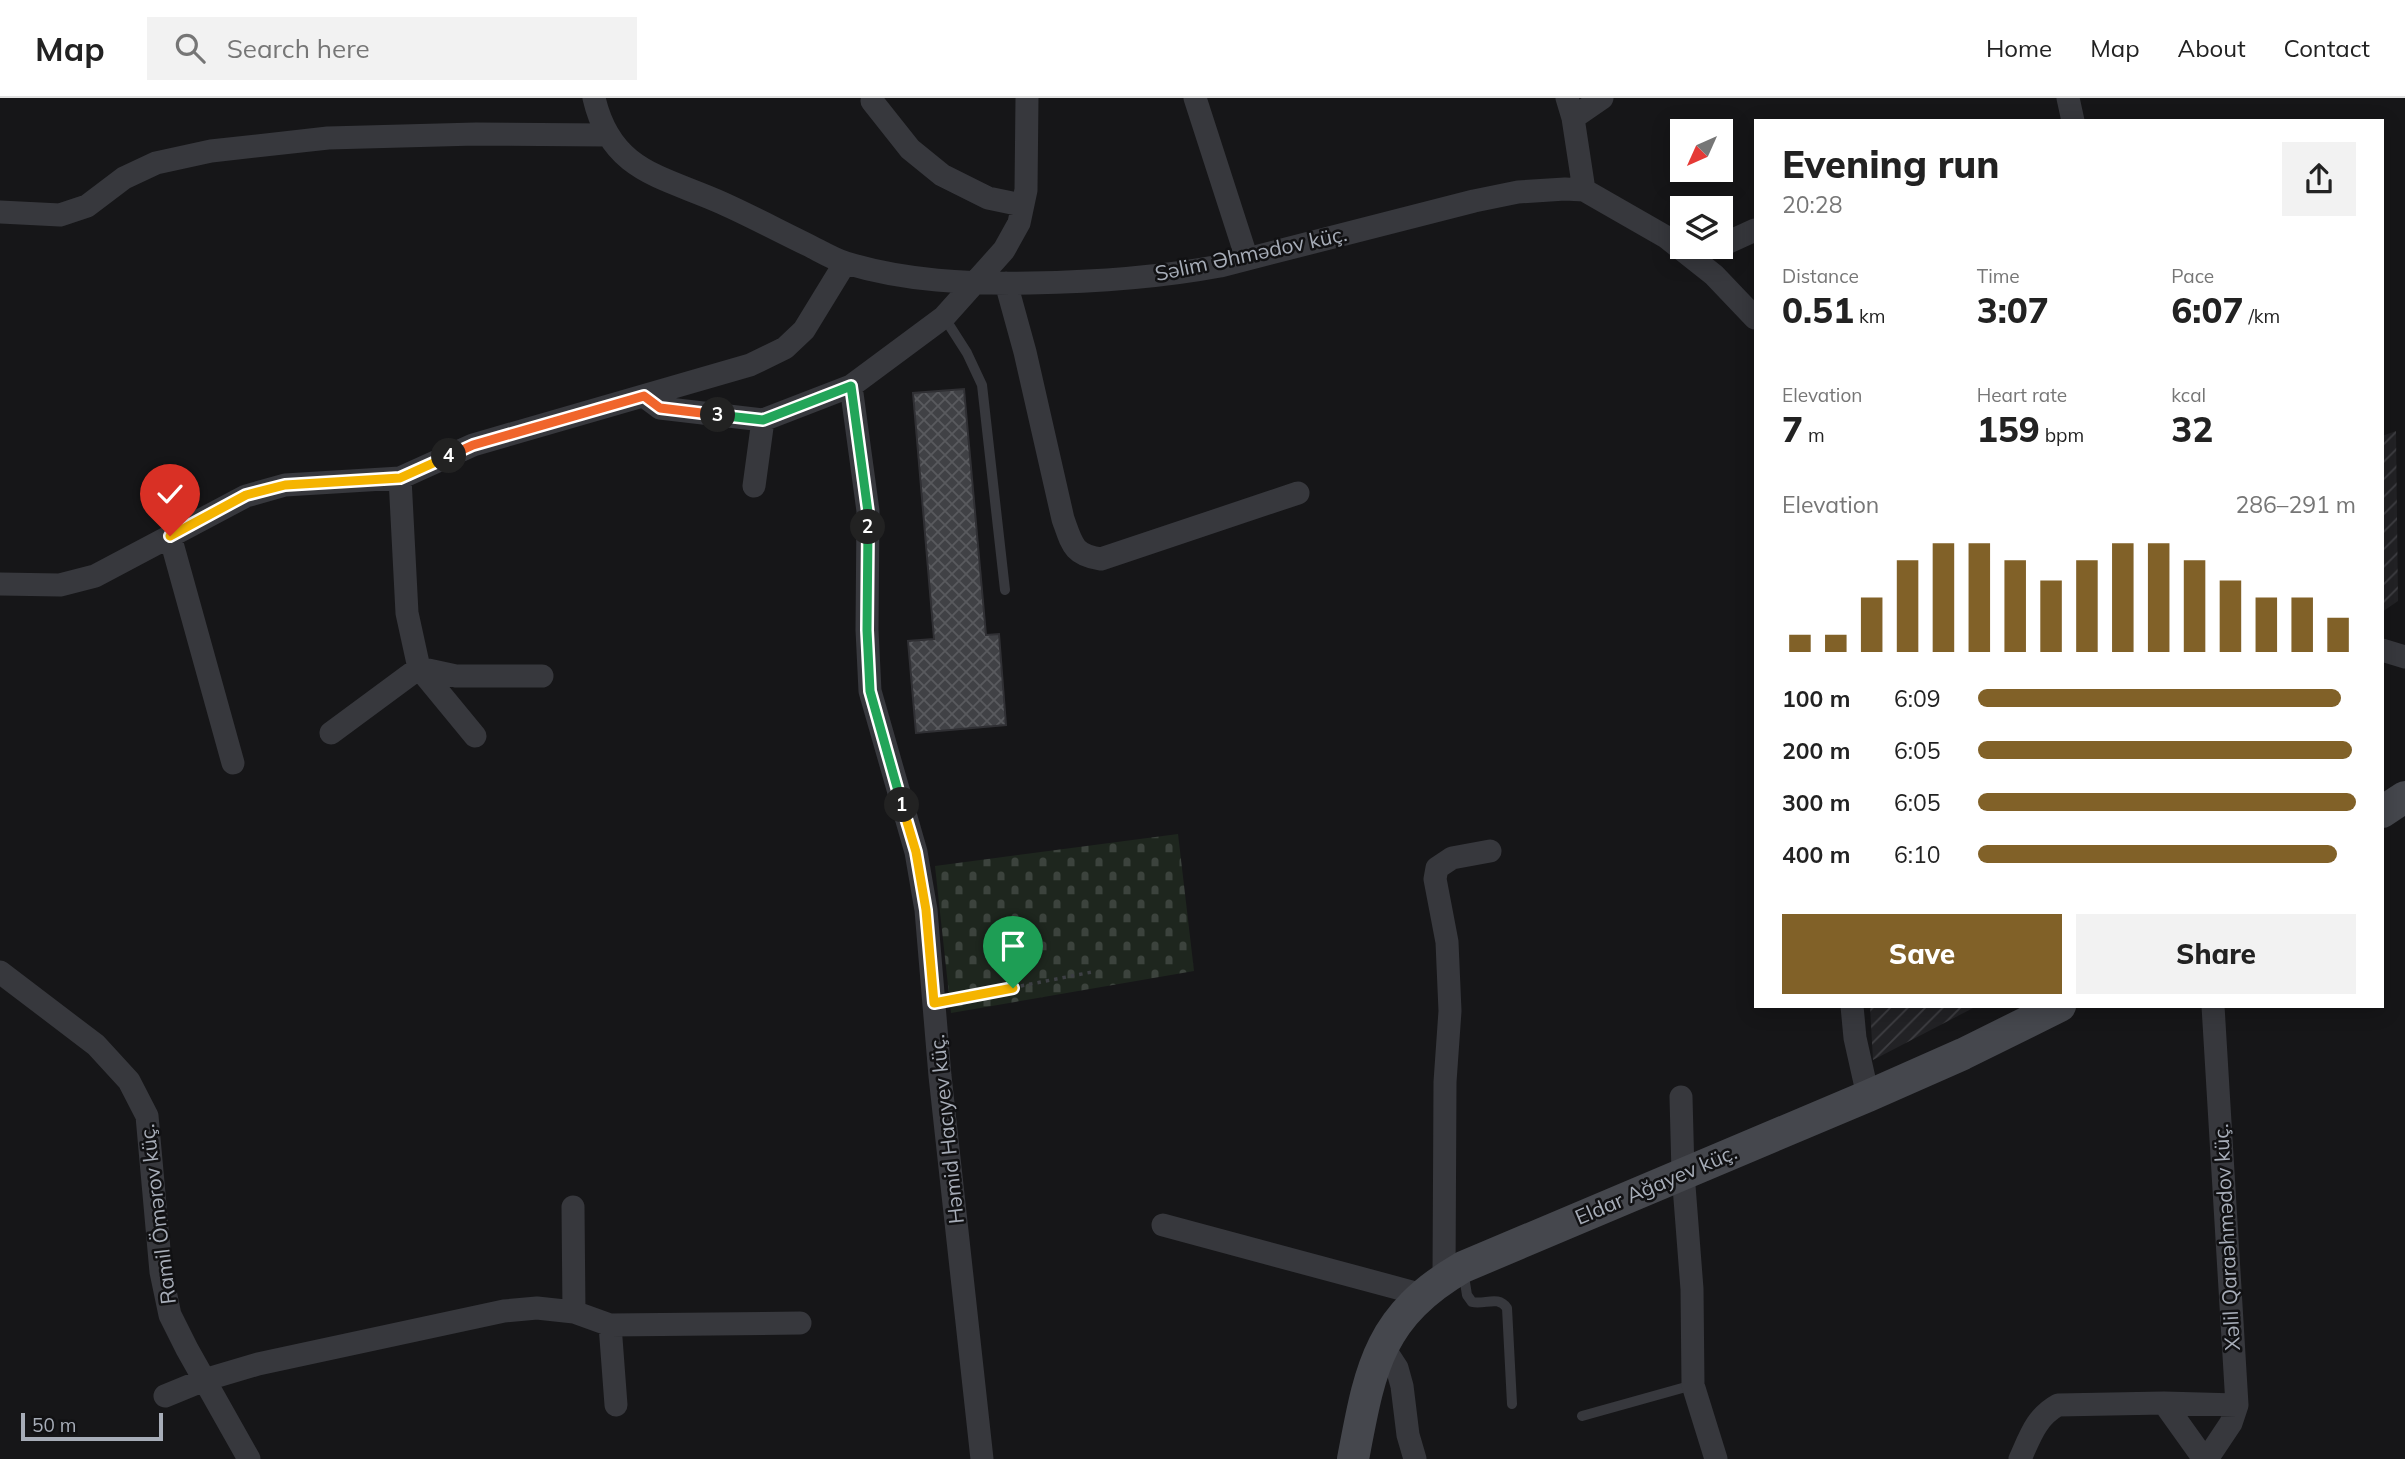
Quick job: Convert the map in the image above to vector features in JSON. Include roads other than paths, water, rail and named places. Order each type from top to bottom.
[{"type":"main road","points":[[2384,811],[2405,797]]},
{"type":"main road","name":"Eldar Ağayev küç.","points":[[1353,1459],[1366,1390],[1382,1345],[1404,1315],[1443,1280],[1683,1173],[1963,1054],[2056,1008]]},
{"type":"street","name":"Səlim Əhmədov küç.","points":[[594,98],[607,135],[633,162],[666,181],[720,202],[845,263],[911,276],[972,284],[1134,279],[1247,259],[1474,201],[1518,192],[1565,189],[1584,190],[1666,237],[1714,275],[1754,317]]},
{"type":"street","points":[[644,396],[660,408],[763,420],[851,386],[944,317],[1004,250],[1019,223],[1026,190],[1027,98]]},
{"type":"street","points":[[1195,98],[1247,259]]},
{"type":"street","points":[[1584,190],[1570,108],[1602,98]]},
{"type":"street","points":[[2068,98],[2073,119]]},
{"type":"street","points":[[872,101],[910,149],[943,175],[988,198],[1022,205]]},
{"type":"street","points":[[0,212],[60,215],[87,206],[124,178],[156,163],[211,151],[328,138],[476,134],[607,135]]},
{"type":"street","points":[[1733,240],[1754,230]]},
{"type":"street","points":[[0,584],[60,585],[95,576],[246,495],[285,485],[400,478],[473,445],[750,365],[785,348],[804,330],[845,263]]},
{"type":"street","points":[[1006,284],[1025,352],[1063,519],[1072,545],[1084,557],[1101,559],[1298,493]]},
{"type":"street","name":"Həmid Hacıyev küç.","points":[[851,386],[868,512],[867,630],[870,691],[916,852],[926,910],[982,1459]]},
{"type":"street","points":[[754,486],[763,420]]},
{"type":"street","points":[[400,478],[407,613],[419,668],[475,737]]},
{"type":"street","points":[[170,536],[233,763]]},
{"type":"street","points":[[2384,651],[2405,657]]},
{"type":"street","points":[[331,733],[419,668],[456,676],[542,676]]},
{"type":"street","points":[[1163,1226],[1443,1280],[1445,1082],[1450,1011],[1447,942],[1435,879],[1437,868],[1452,858],[1490,850]]},
{"type":"street","name":"Ramil Ömərov küç.","points":[[0,972],[96,1045],[129,1081],[146,1116],[161,1272],[170,1315],[249,1459]]},
{"type":"street","points":[[1852,1008],[1855,1038],[1868,1096]]},
{"type":"street","name":"Xəlil Qaraəhmədov küç.","points":[[2206,1459],[2231,1423],[2237,1405],[2213,1008]]},
{"type":"street","points":[[1681,1097],[1683,1173],[1692,1289],[1693,1385],[1716,1459]]},
{"type":"street","points":[[573,1207],[574,1312]]},
{"type":"street","points":[[165,1396],[204,1380],[258,1364],[504,1311],[537,1308],[574,1312],[610,1325],[800,1323]]},
{"type":"street","points":[[610,1325],[616,1405]]},
{"type":"street","points":[[1382,1345],[1397,1368],[1408,1435],[1415,1459]]},
{"type":"street","points":[[2164,1403],[2206,1459]]},
{"type":"street","points":[[2020,1459],[2034,1427],[2046,1411],[2058,1405],[2237,1405]]},
{"type":"lane","points":[[944,317],[967,353],[982,385],[1006,590]]},
{"type":"lane","points":[[1443,1280],[1467,1295],[1472,1302],[1496,1300],[1504,1303],[1507,1308],[1512,1404]]},
{"type":"lane","points":[[1582,1416],[1693,1385]]}]
